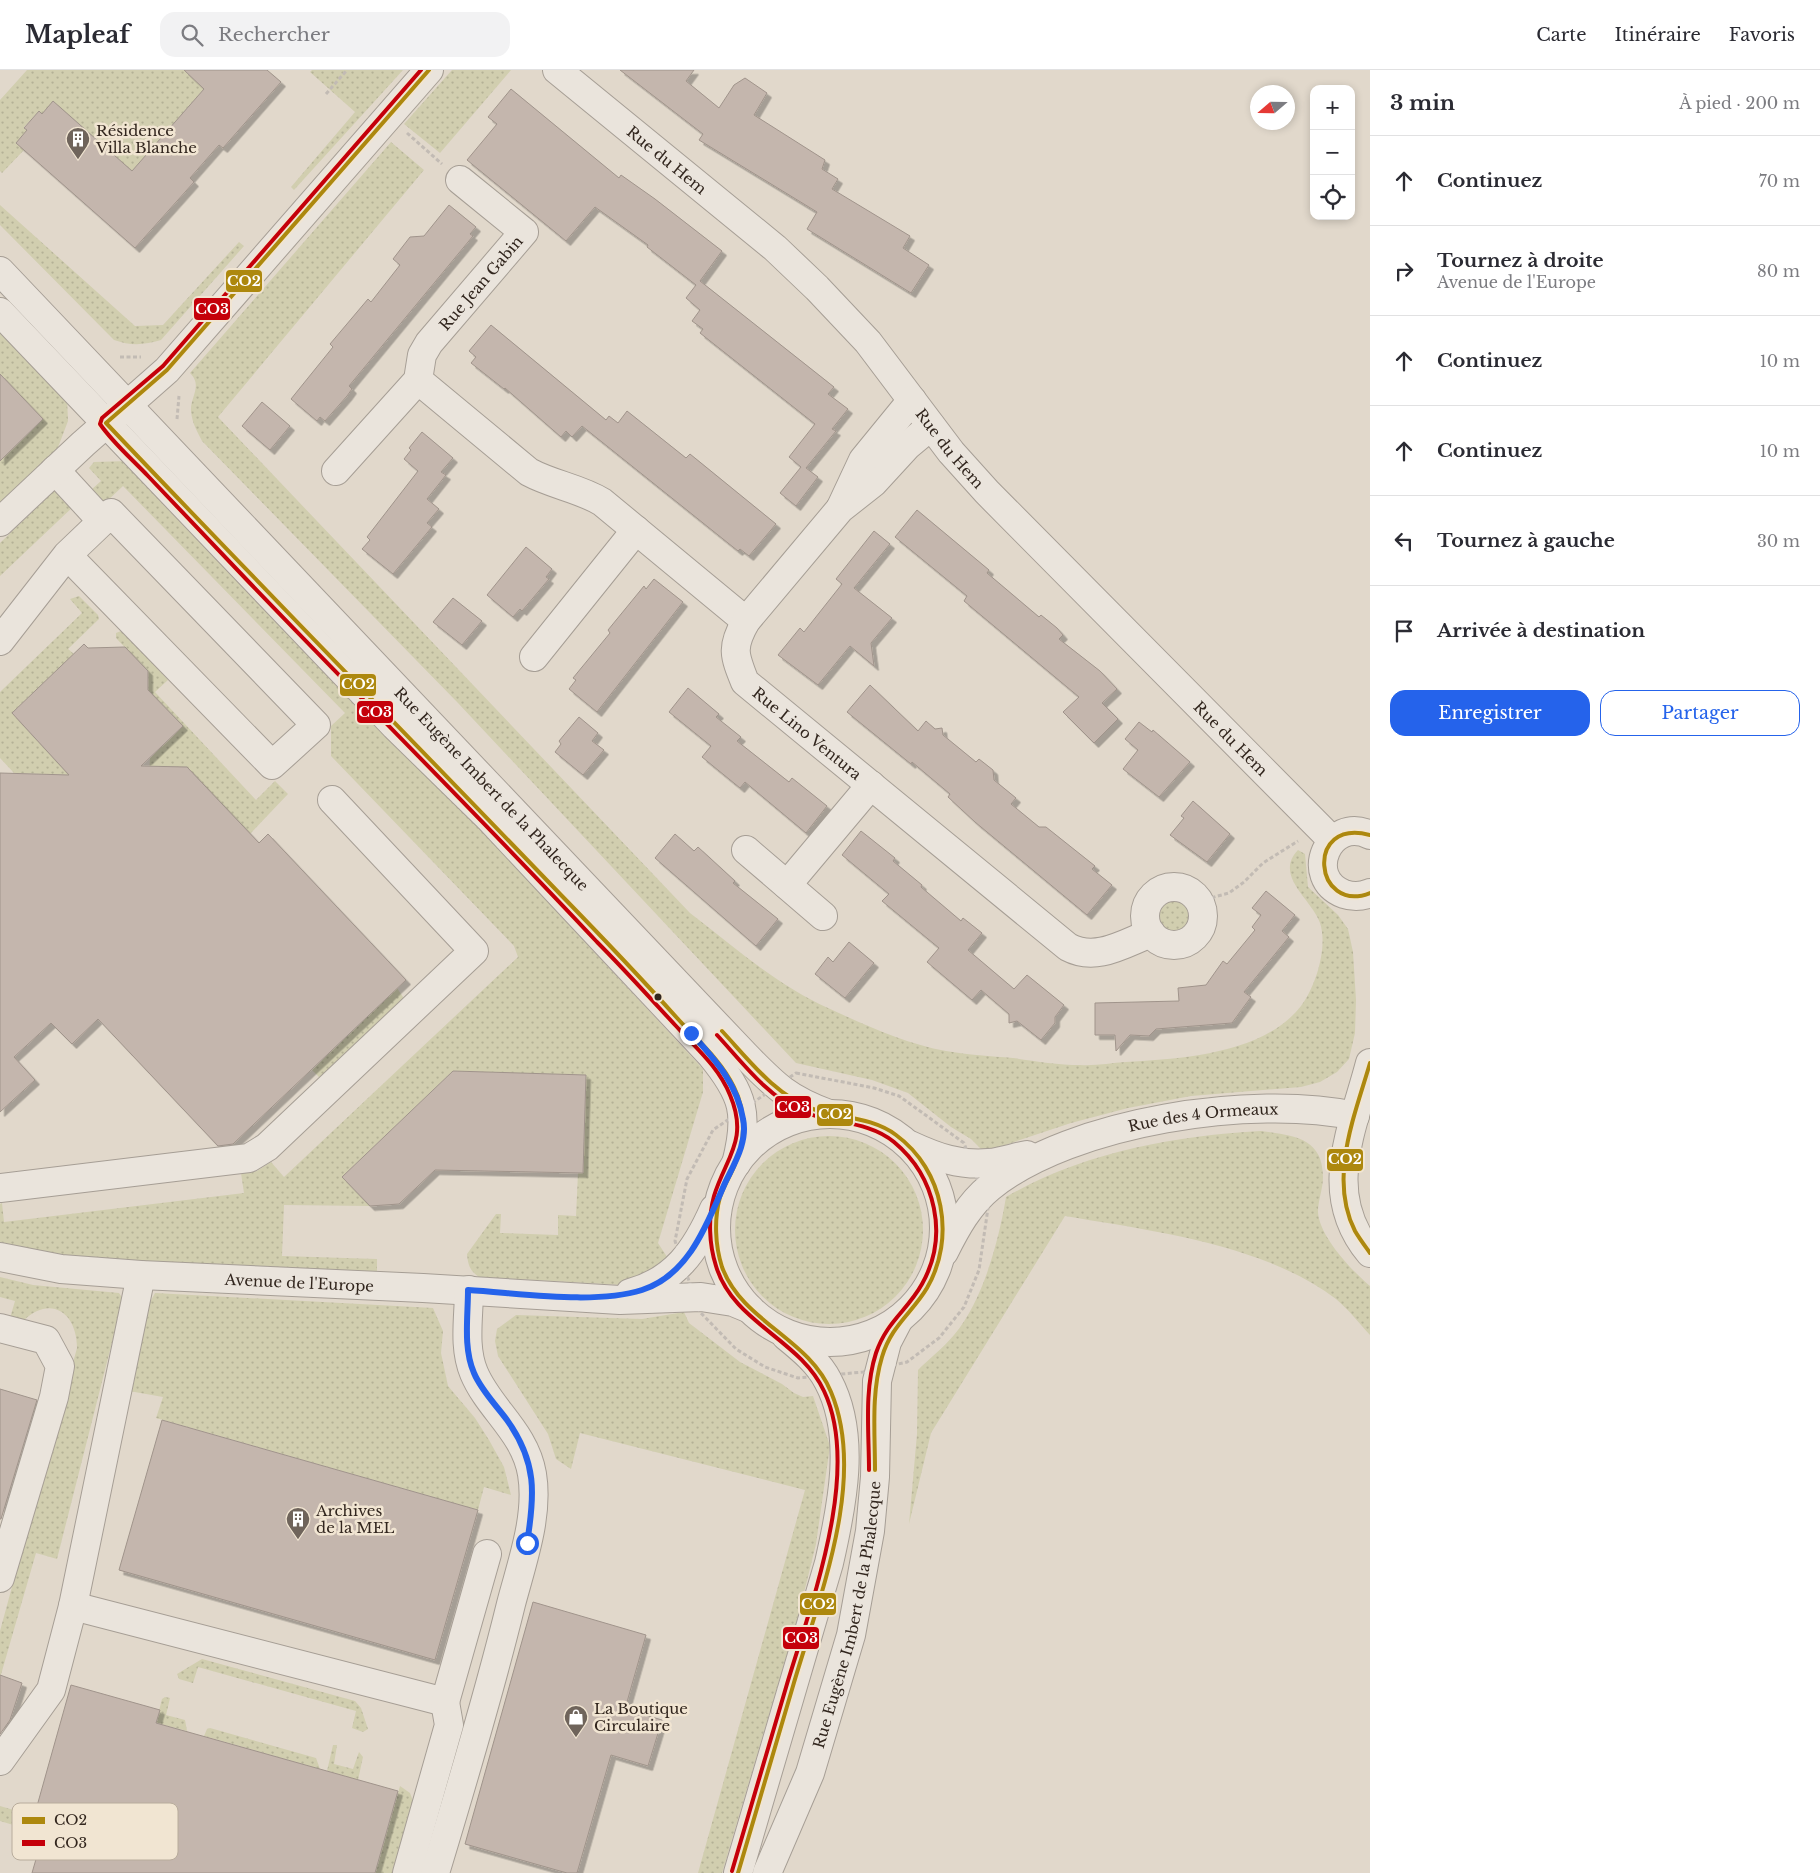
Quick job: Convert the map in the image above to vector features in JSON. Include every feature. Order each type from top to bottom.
[{"type":"street","points":[[0,522],[106,423],[167,370],[429,70]]},
{"type":"street","name":"Rue du Hem","points":[[557,70],[782,254],[862,336],[931,426],[987,492],[1332,840]]},
{"type":"street","name":"Rue Jean Gabin","points":[[418,380],[422,355],[429,343],[524,232],[460,180]]},
{"type":"street","name":"Rue Eugène Imbert de la Phalecque","points":[[0,271],[777,1086],[803,1104],[829,1114]]},
{"type":"street","name":"Rue Eugène Imbert de la Phalecque","points":[[0,312],[395,726],[488,818],[691,1033],[727,1074],[735,1089],[744,1121],[743,1137],[736,1164]]},
{"type":"street","points":[[336,471],[418,380],[529,472],[549,482],[590,495],[636,530],[746,621]]},
{"type":"street","name":"Rue Lino Ventura","points":[[840,509],[863,460],[912,400]]},
{"type":"street","name":"Rue Lino Ventura","points":[[931,426],[907,446],[873,484],[840,509],[746,621],[735,640],[737,663],[745,682],[1074,950],[1089,955],[1100,953],[1151,934]]},
{"type":"street","points":[[55,470],[102,521]]},
{"type":"street","points":[[3,629],[66,555],[111,513],[316,725],[272,765],[66,555]]},
{"type":"street","points":[[534,657],[636,530]]},
{"type":"street","name":"Rue Lino Ventura","points":[[787,885],[871,785]]},
{"type":"street","points":[[0,1188],[249,1158],[268,1147],[474,951],[332,800]]},
{"type":"street","points":[[1369,901],[1344,894],[1335,889],[1328,881],[1323,860],[1332,840],[1342,834],[1352,831],[1370,835]]},
{"type":"street","points":[[746,850],[823,916]]},
{"type":"street","points":[[1176,886],[1186,888],[1200,901],[1203,920],[1194,937],[1176,945],[1167,944],[1151,934],[1144,915],[1146,906],[1158,891],[1176,886]]},
{"type":"street","points":[[1370,1063],[1355,1116],[1344,1166],[1343,1192],[1350,1222],[1370,1253]]},
{"type":"street","name":"Rue des 4 Ormeaux","points":[[906,1143],[951,1162],[991,1163],[1054,1150],[1093,1136],[1140,1124],[1203,1114],[1296,1108],[1355,1116]]},
{"type":"street","points":[[750,1309],[728,1280],[720,1257],[716,1220],[720,1196],[736,1164],[752,1145],[771,1130],[793,1120],[829,1114],[869,1121],[906,1143],[925,1165],[938,1191],[944,1233],[939,1261],[924,1293],[899,1319],[874,1334],[847,1341],[811,1341],[779,1331]]},
{"type":"street","name":"Rue des 4 Ormeaux","points":[[939,1261],[969,1208],[983,1194],[1006,1176],[1054,1150]]},
{"type":"street","name":"Avenue de l'Europe","points":[[601,1298],[644,1289],[662,1280],[683,1261],[704,1232],[720,1196]]},
{"type":"street","name":"Avenue de l'Europe","points":[[0,1257],[61,1270],[468,1290],[638,1301],[696,1297],[733,1302],[750,1309]]},
{"type":"street","points":[[0,1761],[51,1690],[73,1606],[141,1275]]},
{"type":"street","points":[[435,1873],[480,1722],[506,1626],[527,1543],[534,1493],[532,1472],[520,1441],[474,1373],[467,1343],[468,1290]]},
{"type":"street","name":"Rue Eugène Imbert de la Phalecque","points":[[738,1873],[829,1563],[838,1526],[844,1456],[842,1424],[836,1399],[825,1376],[805,1352],[750,1309]]},
{"type":"street","name":"Rue Eugène Imbert de la Phalecque","points":[[767,1873],[810,1773],[851,1636],[870,1531],[875,1477],[876,1401],[880,1368],[887,1342],[899,1319]]},
{"type":"street","points":[[0,1328],[46,1340],[60,1366],[54,1397],[0,1578]]},
{"type":"street","points":[[407,1873],[449,1725],[444,1702],[487,1554]]},
{"type":"street","points":[[73,1606],[444,1702]]},
{"type":"path","points":[[326,94],[347,70]]},
{"type":"path","points":[[388,116],[460,180]]},
{"type":"path","points":[[1200,901],[1229,892],[1244,882],[1263,863],[1299,841],[1312,820]]},
{"type":"path","points":[[796,1073],[874,1088],[899,1096],[964,1143],[988,1208],[979,1270],[964,1307],[939,1338],[907,1362],[863,1372],[798,1378],[765,1367],[736,1349],[711,1325],[700,1312],[675,1241],[687,1179],[713,1130],[742,1111],[796,1073]]},
{"type":"shaded area","points":[[27,70],[184,70],[204,89],[132,171],[53,102],[42,114],[39,111],[24,127],[27,130],[24,150],[2,173],[0,171],[0,100]]},
{"type":"shaded area","points":[[312,70],[403,70],[294,190],[291,187],[355,112],[310,72]]},
{"type":"shaded area","points":[[452,70],[511,70],[440,153],[404,124]]},
{"type":"shaded area","points":[[391,142],[424,170],[218,417],[690,913],[756,965],[809,999],[856,1021],[916,1044],[963,1054],[1072,1065],[1097,1065],[1171,1059],[1220,1051],[1266,1035],[1285,1022],[1301,1006],[1306,998],[1316,977],[1323,943],[1320,923],[1316,914],[1292,878],[1291,860],[1298,850],[1305,854],[1308,887],[1338,915],[1348,929],[1353,952],[1356,1000],[1355,1033],[1349,1059],[1337,1072],[1320,1082],[1301,1087],[1191,1096],[1128,1108],[1071,1123],[984,1152],[971,1139],[951,1127],[908,1093],[872,1080],[796,1063],[458,703],[202,441],[195,427],[191,406],[196,382],[190,373]]},
{"type":"shaded area","points":[[0,205],[135,326],[163,325],[239,242],[244,246],[161,340],[143,344],[126,343],[114,340],[0,225]]},
{"type":"shaded area","points":[[0,328],[67,398],[68,421],[57,450],[0,505],[0,461],[43,419],[0,374]]},
{"type":"shaded area","points":[[129,461],[457,804],[703,1069],[703,1092],[658,1243],[671,1263],[623,1285],[479,1277],[470,1267],[467,1254],[496,1214],[501,1214],[500,1233],[558,1235],[558,1215],[576,1216],[578,1173],[583,1173],[585,1075],[453,1071],[342,1177],[370,1206],[284,1205],[282,1256],[377,1259],[377,1272],[133,1261],[33,1253],[0,1242],[0,1204],[2,1203],[4,1222],[244,1193],[241,1173],[257,1171],[271,1162],[284,1177],[518,957],[514,946],[331,756],[331,726],[345,713],[123,486],[105,503],[91,490],[101,481],[89,468],[94,462]]},
{"type":"shaded area","points":[[57,488],[76,504],[0,576],[0,543]]},
{"type":"shaded area","points":[[79,596],[98,615],[99,619],[68,649],[74,654],[12,713],[69,775],[14,773],[0,758],[0,692],[82,613],[70,599]]},
{"type":"shaded area","points":[[121,631],[127,634],[168,680],[155,692],[256,800],[275,781],[288,794],[250,834],[149,776],[150,758],[183,726],[148,690],[148,672],[116,638],[116,633]]},
{"type":"shaded area","points":[[1174,898],[1188,903],[1193,917],[1188,931],[1174,936],[1160,931],[1155,917],[1160,903]]},
{"type":"shaded area","points":[[397,988],[409,1006],[326,1084],[312,1070]]},
{"type":"shaded area","points":[[1261,1131],[1284,1134],[1304,1140],[1318,1154],[1322,1164],[1323,1177],[1318,1208],[1320,1221],[1330,1242],[1354,1271],[1370,1286],[1370,1335],[1336,1299],[1307,1280],[1275,1265],[1206,1242],[1065,1216],[931,1433],[909,1524],[917,1434],[918,1370],[954,1335],[973,1305],[994,1251],[1006,1197],[1066,1168],[1130,1149],[1195,1137]]},
{"type":"shaded area","points":[[829,1136],[865,1143],[889,1157],[902,1170],[916,1194],[923,1230],[916,1266],[902,1290],[889,1303],[865,1317],[829,1324],[793,1317],[769,1303],[756,1290],[742,1266],[735,1230],[742,1194],[756,1170],[769,1157],[793,1143]]},
{"type":"shaded area","points":[[0,1277],[33,1285],[119,1293],[123,1299],[57,1559],[36,1553],[0,1678],[0,1631],[77,1348],[76,1336],[72,1325],[60,1311],[52,1308],[43,1309],[33,1313],[23,1321],[10,1318],[15,1301],[0,1297]]},
{"type":"shaded area","points":[[155,1293],[433,1308],[443,1331],[441,1353],[448,1386],[475,1418],[489,1440],[504,1467],[511,1495],[484,1487],[478,1510],[156,1418],[163,1397],[129,1391],[148,1306]]},
{"type":"shaded area","points":[[684,1312],[689,1323],[740,1362],[782,1384],[794,1393],[803,1397],[813,1396],[830,1446],[816,1544],[798,1617],[722,1873],[698,1873],[805,1490],[580,1433],[571,1469],[556,1459],[548,1434],[498,1356],[495,1341],[497,1329],[516,1315],[642,1319]]},
{"type":"shaded area","points":[[202,1659],[355,1701],[361,1708],[368,1729],[363,1732],[352,1728],[356,1711],[198,1667],[193,1683],[179,1679],[177,1674]]},
{"type":"shaded area","points":[[165,1697],[170,1698],[166,1715],[185,1720],[187,1731],[156,1723],[162,1699]]},
{"type":"shaded area","points":[[210,1728],[316,1758],[320,1769],[204,1736],[207,1729]]},
{"type":"shaded area","points":[[333,1745],[337,1745],[334,1764],[353,1769],[359,1752],[363,1757],[358,1780],[327,1771]]},
{"type":"shaded area","points":[[400,1786],[410,1793],[413,1801],[392,1873],[375,1873]]},
{"type":"shaded area","points":[[0,1806],[12,1810],[12,1825],[0,1821]]},
{"type":"building","name":"Résidence Villa Blanche","points":[[184,70],[267,70],[281,82],[223,148],[219,145],[190,178],[194,182],[135,248],[16,143],[27,130],[24,128],[39,111],[42,114],[53,101],[132,171],[204,89]]},
{"type":"building","points":[[620,70],[694,70],[686,81],[719,108],[734,85],[745,78],[767,93],[754,115],[825,160],[822,169],[838,179],[832,189],[910,236],[903,248],[929,265],[911,293],[807,229],[817,212],[699,140],[703,134]]},
{"type":"building","points":[[511,89],[619,178],[621,175],[655,199],[722,251],[700,281],[834,387],[828,394],[848,409],[832,429],[836,431],[806,468],[818,477],[796,506],[780,493],[801,467],[789,457],[815,424],[700,333],[703,329],[692,321],[700,310],[686,298],[696,285],[647,247],[648,245],[595,207],[566,241],[467,160],[497,124],[488,117]]},
{"type":"building","points":[[449,205],[476,227],[470,234],[473,236],[349,386],[352,389],[347,396],[325,421],[320,417],[317,421],[291,399],[333,347],[330,344],[368,299],[371,302],[400,265],[393,259],[410,237],[424,236]]},
{"type":"building","points":[[491,325],[606,420],[609,416],[618,423],[627,411],[686,458],[690,454],[776,524],[749,556],[740,549],[738,551],[582,426],[572,437],[566,431],[561,437],[505,388],[471,363],[476,357],[469,351]]},
{"type":"building","points":[[0,374],[43,419],[0,461]]},
{"type":"building","points":[[262,402],[290,426],[270,450],[242,426]]},
{"type":"building","points":[[422,432],[453,458],[441,472],[446,475],[427,499],[439,509],[427,523],[432,527],[393,574],[362,549],[370,540],[367,537],[418,471],[404,459],[411,450],[409,448]]},
{"type":"building","points":[[917,510],[989,570],[987,573],[1039,617],[1041,615],[1057,628],[1063,635],[1059,639],[1100,671],[1117,689],[1102,703],[1118,719],[1094,743],[1063,712],[1079,697],[964,601],[967,596],[895,537]]},
{"type":"building","points":[[874,531],[890,544],[854,588],[892,618],[871,643],[874,666],[850,646],[818,685],[778,655],[800,628],[804,632],[842,584],[836,579]]},
{"type":"building","points":[[526,547],[552,569],[546,577],[549,579],[522,611],[520,609],[513,617],[487,595]]},
{"type":"building","points":[[654,579],[683,602],[597,712],[569,689],[576,680],[573,678],[610,633],[608,630],[644,586],[646,589]]},
{"type":"building","points":[[453,598],[482,621],[462,645],[433,622]]},
{"type":"building","points":[[84,644],[88,648],[125,647],[148,671],[148,690],[183,726],[141,766],[187,767],[259,843],[268,834],[406,980],[233,1144],[218,1146],[98,1019],[72,1044],[51,1023],[14,1057],[35,1080],[0,1112],[0,773],[69,775],[12,713]]},
{"type":"building","points":[[870,685],[918,731],[926,721],[935,729],[942,728],[943,735],[976,762],[979,759],[993,770],[994,780],[1016,798],[1011,804],[1039,827],[1046,827],[1095,866],[1092,869],[1112,885],[1087,915],[975,822],[948,797],[950,794],[847,712]]},
{"type":"building","points":[[688,688],[719,714],[716,717],[741,737],[737,741],[789,782],[792,778],[827,806],[806,833],[745,782],[740,788],[702,757],[711,746],[669,712]]},
{"type":"building","points":[[579,717],[598,733],[592,741],[604,750],[583,775],[555,752],[561,744],[559,741]]},
{"type":"building","points":[[1139,722],[1152,732],[1153,730],[1190,762],[1159,797],[1123,769],[1138,750],[1125,739]]},
{"type":"building","points":[[1193,801],[1230,834],[1207,862],[1170,835],[1184,818],[1181,816]]},
{"type":"building","points":[[861,831],[895,858],[893,861],[961,921],[963,918],[982,933],[968,950],[1014,989],[1027,975],[1064,1005],[1055,1017],[1055,1023],[1041,1040],[1017,1021],[1009,1023],[1009,1014],[981,990],[972,1000],[927,962],[939,948],[882,901],[889,894],[842,855]]},
{"type":"building","points":[[675,834],[694,851],[698,847],[735,881],[733,883],[778,919],[756,946],[655,858]]},
{"type":"building","points":[[1266,891],[1295,915],[1282,931],[1289,937],[1244,992],[1251,997],[1232,1023],[1156,1029],[1149,1036],[1130,1035],[1116,1051],[1115,1035],[1095,1035],[1095,1003],[1179,1001],[1178,988],[1206,985],[1223,961],[1227,964],[1255,930],[1252,927],[1261,915],[1252,908]]},
{"type":"building","points":[[849,942],[874,963],[845,998],[815,974],[828,957],[833,962]]},
{"type":"building","points":[[453,1071],[586,1075],[583,1173],[435,1170],[399,1204],[370,1206],[342,1177]]},
{"type":"building","points":[[0,1389],[37,1400],[1,1519],[0,1519]]},
{"type":"building","name":"Archives de la MEL","points":[[162,1420],[478,1510],[435,1660],[119,1570]]},
{"type":"building","name":"La Boutique Circulaire","points":[[533,1602],[646,1635],[625,1709],[662,1720],[648,1766],[611,1755],[577,1873],[567,1873],[465,1844]]},
{"type":"building","points":[[0,1675],[22,1683],[10,1720],[0,1734]]},
{"type":"building","points":[[71,1685],[160,1710],[156,1723],[398,1791],[375,1873],[32,1873],[36,1860],[178,1860],[178,1803],[38,1803]]},
{"type":"transit line","name":"CO3","points":[[421,70],[163,366],[102,418],[100,424],[117,444],[627,973],[706,1058],[720,1075],[730,1095],[737,1124],[734,1148],[719,1182],[712,1204],[710,1231],[716,1266],[725,1286],[737,1302],[813,1373],[824,1391],[834,1423],[838,1459],[829,1538],[819,1577],[732,1871]]},
{"type":"transit line","name":"CO2","points":[[429,70],[167,370],[106,423],[620,957],[708,1051],[729,1077],[738,1096],[741,1106],[743,1135],[739,1155],[720,1197],[717,1214],[716,1232],[722,1267],[732,1286],[744,1302],[808,1357],[821,1373],[831,1392],[841,1426],[844,1463],[842,1501],[826,1578],[738,1873]]},
{"type":"transit line","name":"CO2","points":[[1370,835],[1349,833],[1334,840],[1326,851],[1324,866],[1328,880],[1337,891],[1351,896],[1370,893]]},
{"type":"transit line","name":"CO2","points":[[722,1031],[763,1076],[799,1103],[823,1112],[866,1121],[887,1129],[896,1135],[912,1150],[925,1167],[935,1186],[943,1227],[941,1248],[936,1269],[927,1288],[896,1328],[882,1357],[875,1399],[875,1470]]},
{"type":"transit line","name":"CO3","points":[[717,1035],[756,1078],[789,1105],[812,1115],[873,1130],[894,1142],[920,1172],[928,1190],[934,1208],[935,1246],[930,1266],[922,1284],[910,1302],[891,1324],[876,1353],[872,1367],[868,1411],[869,1470]]},
{"type":"transit line","name":"CO2","points":[[1370,1063],[1352,1125],[1344,1168],[1344,1190],[1347,1211],[1355,1231],[1370,1253]]},
{"type":"place","name":"Résidence Villa Blanche","points":[[78,160]]},
{"type":"place","name":"Archives de la MEL","points":[[298,1540]]},
{"type":"place","name":"La Boutique Circulaire","points":[[576,1738]]},
{"type":"route","points":[[527,1543],[534,1493],[532,1472],[520,1441],[474,1373],[467,1343],[468,1290],[601,1298],[626,1294],[644,1289],[662,1280],[690,1253],[704,1232],[724,1185],[736,1164],[743,1137],[744,1121],[735,1089],[727,1074],[691,1033]]}]
